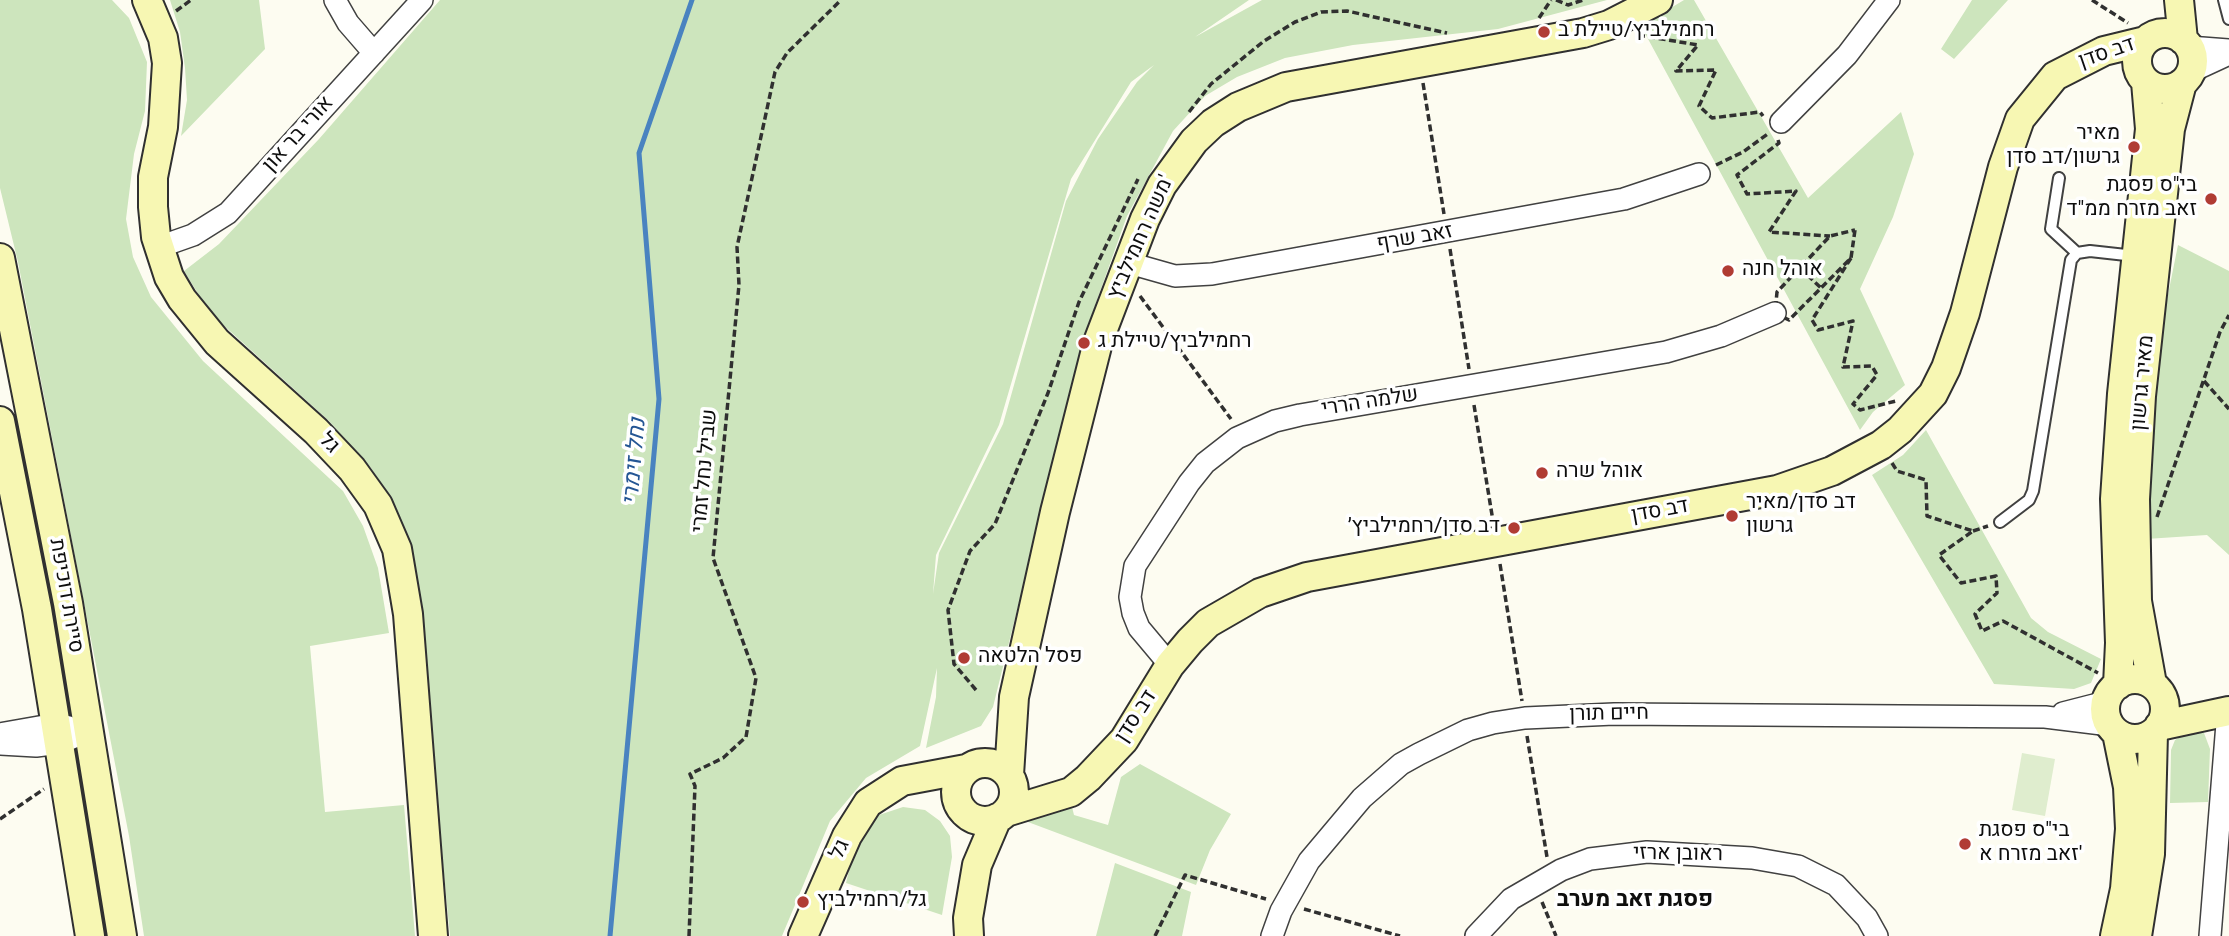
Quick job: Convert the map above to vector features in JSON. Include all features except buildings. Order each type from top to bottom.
[{"type":"street","name":"גל","points":[[147,0],[163,38],[167,62],[163,127],[153,177],[153,208],[159,247],[169,277],[200,322],[352,469],[391,528],[403,571],[408,614],[433,936]]},
{"type":"street","points":[[335,0],[348,23],[374,53]]},
{"type":"street","name":"אורי בר און","points":[[159,247],[194,235],[228,213],[422,0]]},
{"type":"street","name":"משה רחמילביץ'","points":[[975,766],[1004,725],[1014,697],[1055,512],[1098,342],[1162,184],[1188,148],[1213,122],[1238,107],[1286,87],[1550,39],[1616,22],[1658,0]]},
{"type":"street","points":[[1777,126],[1847,55],[1889,0]]},
{"type":"street","points":[[2169,0],[2137,59],[2142,77],[2160,89],[2186,60],[2229,52]]},
{"type":"street","name":"מאיר גרשון","points":[[2157,689],[2137,601],[2135,499],[2144,372],[2172,120],[2186,60],[2179,0]]},
{"type":"street","points":[[2150,38],[2170,33],[2186,60]]},
{"type":"street","name":"דב סדן","points":[[984,814],[1060,796],[1088,778],[1124,740],[1170,665],[1208,623],[1233,607],[1283,583],[1777,490],[1832,471],[1881,445],[1933,394],[1956,341],[2003,167],[2020,119],[2054,76],[2104,51],[2150,38]]},
{"type":"street","name":"דב סדן","points":[[2069,67],[2109,65],[2142,77]]},
{"type":"street","name":"מאיר גרשון","points":[[2114,688],[2120,643],[2115,499],[2150,129],[2142,77]]},
{"type":"street","name":"זאב שרף","points":[[1126,268],[1191,276],[1447,233],[1624,199],[1699,174]]},
{"type":"street","name":"סיירת דוכיפת","points":[[0,258],[68,603],[121,936]]},
{"type":"street","name":"שלמה הררי","points":[[1170,665],[1139,628],[1133,613],[1130,597],[1135,566],[1205,463],[1242,435],[1275,421],[1300,415],[1676,349],[1721,337],[1775,313]]},
{"type":"street","name":"סיירת דוכיפת","points":[[0,421],[58,733],[90,936]]},
{"type":"street","points":[[2115,936],[2125,889],[2130,829],[2128,787],[2106,708],[2114,688],[2135,679],[2157,689],[2186,708],[2222,712]]},
{"type":"street","name":"חיים תורן","points":[[2045,717],[2098,704],[2114,688]]},
{"type":"street","points":[[2137,936],[2150,854],[2156,730],[2165,711],[2157,689]]},
{"type":"street","name":"משה רחמילביץ'","points":[[1011,779],[1014,697]]},
{"type":"street","points":[[2114,729],[2135,738],[2222,712]]},
{"type":"street","points":[[2210,936],[2223,809],[2222,712]]},
{"type":"street","name":"חיים תורן","points":[[1272,936],[1281,911],[1309,861],[1346,815],[1382,779],[1419,754],[1468,730],[1524,718],[1614,713],[2045,717],[2114,729]]},
{"type":"street","points":[[0,734],[88,731]]},
{"type":"street","points":[[0,744],[36,746],[58,733]]},
{"type":"street","name":"גל","points":[[803,936],[847,836],[868,803],[902,781],[975,766]]},
{"type":"street","points":[[984,814],[956,796],[956,786],[975,766],[998,766],[1011,779],[1038,788],[1088,778]]},
{"type":"street","points":[[984,814],[1012,799],[1011,779]]},
{"type":"street","points":[[902,781],[984,814]]},
{"type":"street","points":[[969,936],[968,918],[984,814]]},
{"type":"street","name":"ראובן ארזי","points":[[1476,936],[1511,899],[1542,880],[1590,859],[1647,852],[1726,855],[1778,862],[1817,874],[1836,885],[1867,918],[1877,936]]},
{"type":"lane","points":[[2224,0],[2229,19]]},
{"type":"lane","points":[[2059,178],[2051,229],[2077,253]]},
{"type":"lane","points":[[2000,522],[2029,500],[2033,491],[2071,260],[2077,253],[2090,251],[2136,256]]},
{"type":"path","name":"שביל נחל זמרי","points":[[689,936],[695,786],[690,774],[723,758],[746,737],[756,678],[713,558],[739,285],[737,247],[775,72],[788,53],[841,0]]},
{"type":"path","points":[[1550,39],[1537,20],[1551,0]]},
{"type":"path","points":[[1556,0],[1568,5],[1583,0]]},
{"type":"path","points":[[2092,0],[2150,38]]},
{"type":"path","points":[[1187,114],[1211,84],[1265,41],[1295,22],[1321,12],[1348,11],[1443,34],[1456,32]]},
{"type":"path","points":[[1616,22],[1635,35],[1698,45],[1676,71],[1716,70],[1699,106],[1712,118],[1760,112],[1777,126],[1779,143],[1737,175],[1747,194],[1796,191],[1769,232],[1830,236],[1855,230],[1851,258],[1812,320],[1818,330],[1853,321],[1843,367],[1872,366],[1877,375],[1853,404],[1860,410],[1901,399],[1915,414]]},
{"type":"path","points":[[1419,62],[1524,718],[1542,880],[1556,936]]},
{"type":"path","points":[[1699,174],[1743,152],[1777,126]]},
{"type":"path","points":[[976,690],[954,664],[948,610],[970,551],[995,524],[1048,393],[1079,302],[1133,186],[1141,175]]},
{"type":"path","points":[[1830,236],[1777,292],[1775,313],[1789,320],[1851,258]]},
{"type":"path","points":[[1126,268],[1242,435]]},
{"type":"path","points":[[1800,268],[1821,288]]},
{"type":"path","points":[[2135,544],[2160,514],[2229,315]]},
{"type":"path","points":[[2204,381],[2229,408]]},
{"type":"path","points":[[1881,445],[1897,471],[1926,480],[1927,516],[1973,531],[1939,555],[1961,583],[1996,576],[1997,593],[1976,614],[1982,631],[2003,621],[2114,688]]},
{"type":"path","points":[[0,820],[65,774]]},
{"type":"path","points":[[1155,936],[1185,875]]},
{"type":"green space","points":[[0,0],[112,0],[129,18],[147,62],[145,111],[134,154],[126,219],[133,257],[151,297],[203,361],[343,491],[363,526],[378,568],[389,633],[310,646],[325,812],[404,805],[415,936],[144,936],[129,836],[18,262],[0,188]]},
{"type":"green space","points":[[170,0],[259,0],[265,49],[181,136],[187,100],[185,68],[180,32]]},
{"type":"green space","points":[[440,0],[1249,0],[1195,37],[1262,0],[1607,0],[1498,29],[1353,45],[1285,58],[1237,77],[1205,96],[1173,131],[1127,216],[1087,328],[993,707],[981,726],[926,748],[936,697],[937,668],[920,746],[866,778],[830,821],[782,936],[450,936],[413,556],[396,507],[371,468],[329,421],[210,313],[184,271],[219,244],[319,139]],"holes":[[[1154,65],[1137,82],[1098,139],[1066,201],[1003,424],[939,553],[933,594],[936,555],[999,425],[1071,179],[1131,82]]]},
{"type":"green space","points":[[1684,0],[1694,0],[1808,198],[1901,112],[1914,154],[1893,217],[1860,289],[1905,385],[1873,412],[1860,430],[1641,26]]},
{"type":"green space","points":[[1972,0],[2008,0],[1954,59],[1941,49]]},
{"type":"green space","points":[[2178,245],[2229,271],[2229,555],[2207,535],[2146,539],[2155,359]]},
{"type":"green space","points":[[1926,430],[2031,618],[2048,632],[2101,659],[2091,683],[2074,689],[1994,684],[1872,475],[1903,455]]},
{"type":"green space","points":[[2187,733],[2204,733],[2210,749],[2208,802],[2170,803],[2171,750],[2175,740]]},
{"type":"green space","points":[[2022,753],[2055,759],[2045,816],[2012,810]]},
{"type":"green space","points":[[1140,764],[1231,814],[1210,850],[1196,885],[1028,822],[1034,815],[1072,807],[1074,815],[1108,825],[1121,777]]},
{"type":"green space","points":[[903,807],[925,810],[940,821],[950,836],[952,857],[942,915],[846,883],[854,849],[865,832],[879,815]]},
{"type":"green space","points":[[1115,863],[1191,892],[1182,936],[1096,936]]},
{"type":"waterway","name":"נחל זימרי","points":[[610,936],[659,399],[639,153],[692,0]]},
{"type":"place","name":"רחמילביץ/טיילת ב","points":[[1544,32]]},
{"type":"place","name":"מאיר גרשון/דב סדן","points":[[2134,147]]},
{"type":"place","name":"בי\"ס פסגת זאב מזרח ממ\"ד","points":[[2211,199]]},
{"type":"place","name":"אוהל חנה","points":[[1728,271]]},
{"type":"place","name":"רחמילביץ/טיילת ג","points":[[1084,343]]},
{"type":"place","name":"אוהל שרה","points":[[1542,473]]},
{"type":"place","name":"דב סדן/מאיר גרשון","points":[[1732,516]]},
{"type":"place","name":"דב סדן/רחמילביץ׳","points":[[1514,528]]},
{"type":"place","name":"פסל הלטאה","points":[[964,658]]},
{"type":"place","name":"בי\"ס פסגת זאב מזרח א'","points":[[1965,844]]},
{"type":"place","name":"גל/רחמילביץ","points":[[803,902]]},
{"type":"district","name":"פסגת זאב מערב","points":[[1635,901]]}]
